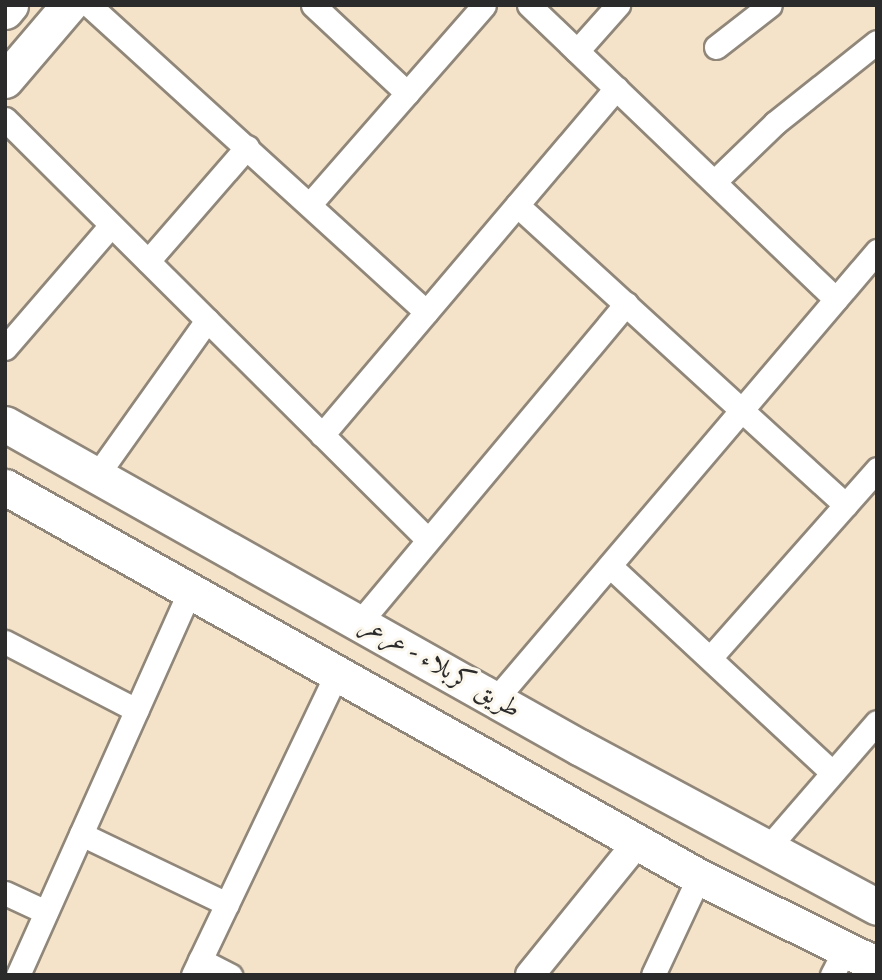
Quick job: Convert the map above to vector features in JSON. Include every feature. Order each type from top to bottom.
[{"type":"main road","points":[[5,11],[10,5]]},
{"type":"main road","points":[[5,80],[69,5]]},
{"type":"main road","name":"طريق كربلاء - عرعر","points":[[5,424],[495,700],[766,850],[877,907]]},
{"type":"main road","name":"طريق كربلاء - عرعر","points":[[5,487],[338,671],[699,877],[839,962],[877,965]]},
{"type":"street","points":[[89,5],[426,312]]},
{"type":"street","points":[[313,5],[407,93]]},
{"type":"street","points":[[310,204],[484,5]]},
{"type":"street","points":[[529,5],[836,299]]},
{"type":"street","points":[[577,51],[618,5]]},
{"type":"street","points":[[716,47],[770,5]]},
{"type":"street","points":[[714,182],[792,108],[877,42]]},
{"type":"street","points":[[322,435],[616,88]]},
{"type":"street","points":[[5,119],[427,539]]},
{"type":"street","points":[[148,261],[247,148]]},
{"type":"street","points":[[517,205],[742,407],[845,505]]},
{"type":"street","points":[[5,348],[111,225]]},
{"type":"street","points":[[495,700],[877,251]]},
{"type":"street","points":[[360,622],[626,304]]},
{"type":"street","points":[[97,475],[207,320]]},
{"type":"street","points":[[710,659],[877,469]]},
{"type":"street","points":[[610,566],[832,772]]},
{"type":"street","points":[[18,975],[191,589]]},
{"type":"street","points":[[5,642],[136,710]]},
{"type":"street","points":[[230,975],[197,967],[338,671]]},
{"type":"street","points":[[766,850],[877,722]]},
{"type":"street","points":[[81,834],[227,904]]},
{"type":"street","points":[[530,975],[637,843]]},
{"type":"street","points":[[653,975],[699,877]]},
{"type":"street","points":[[5,893],[46,912]]}]
